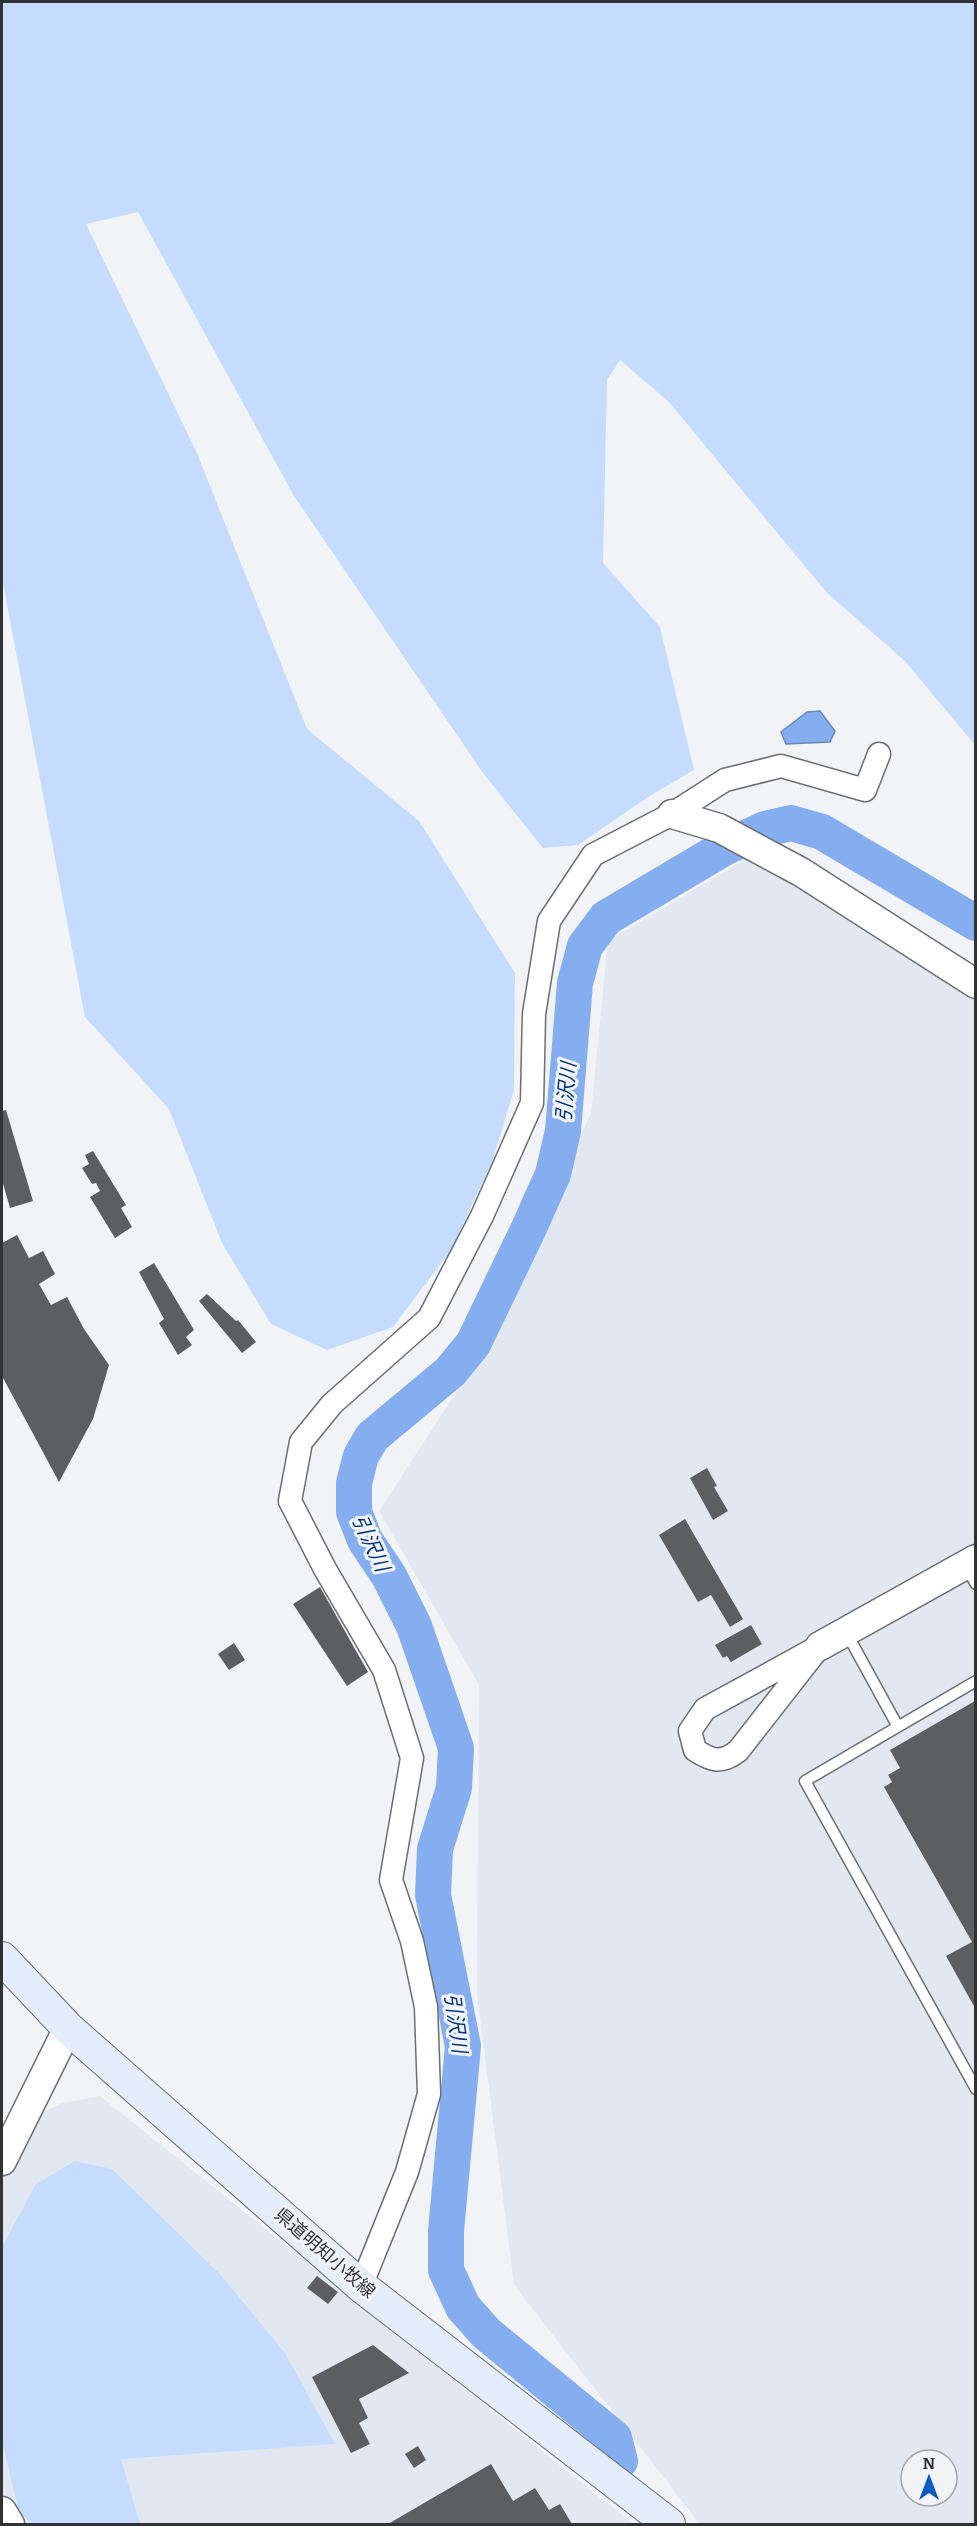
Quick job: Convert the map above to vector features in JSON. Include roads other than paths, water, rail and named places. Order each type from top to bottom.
[{"type":"main road","name":"県道明知小牧線","points":[[2,1958],[68,2028],[361,2286],[669,2524]]},
{"type":"street","points":[[361,2286],[407,2172],[429,2094],[426,2007],[412,1941],[392,1880],[412,1758],[384,1670],[325,1569],[290,1501],[301,1442],[332,1404],[429,1318],[482,1216],[532,1102],[534,1014],[549,921],[593,855],[672,814],[725,780],[781,766],[865,790],[879,754]]},
{"type":"street","points":[[672,814],[719,828],[801,872],[975,984]]},
{"type":"street","points":[[820,1646],[738,1751],[727,1760],[708,1759],[695,1750],[690,1731],[705,1710],[845,1632],[972,1569]]},
{"type":"street","points":[[2,2161],[68,2028]]},
{"type":"street","points":[[2,2511],[9,2524]]},
{"type":"lane","points":[[845,1632],[897,1725]]},
{"type":"lane","points":[[975,1681],[805,1781],[975,2089]]},
{"type":"water","points":[[820,711],[835,731],[830,742],[786,744],[781,732],[807,712]]},
{"type":"waterway","name":"引沢川","points":[[620,2461],[614,2438],[486,2333],[463,2307],[446,2270],[446,2231],[463,2046],[433,1895],[435,1849],[454,1788],[456,1748],[414,1626],[389,1576],[365,1540],[354,1512],[354,1483],[361,1456],[372,1437],[450,1372],[473,1344],[553,1174],[563,1131],[575,983],[585,946],[606,918],[724,848],[765,829],[791,823],[822,832],[976,923]]}]
